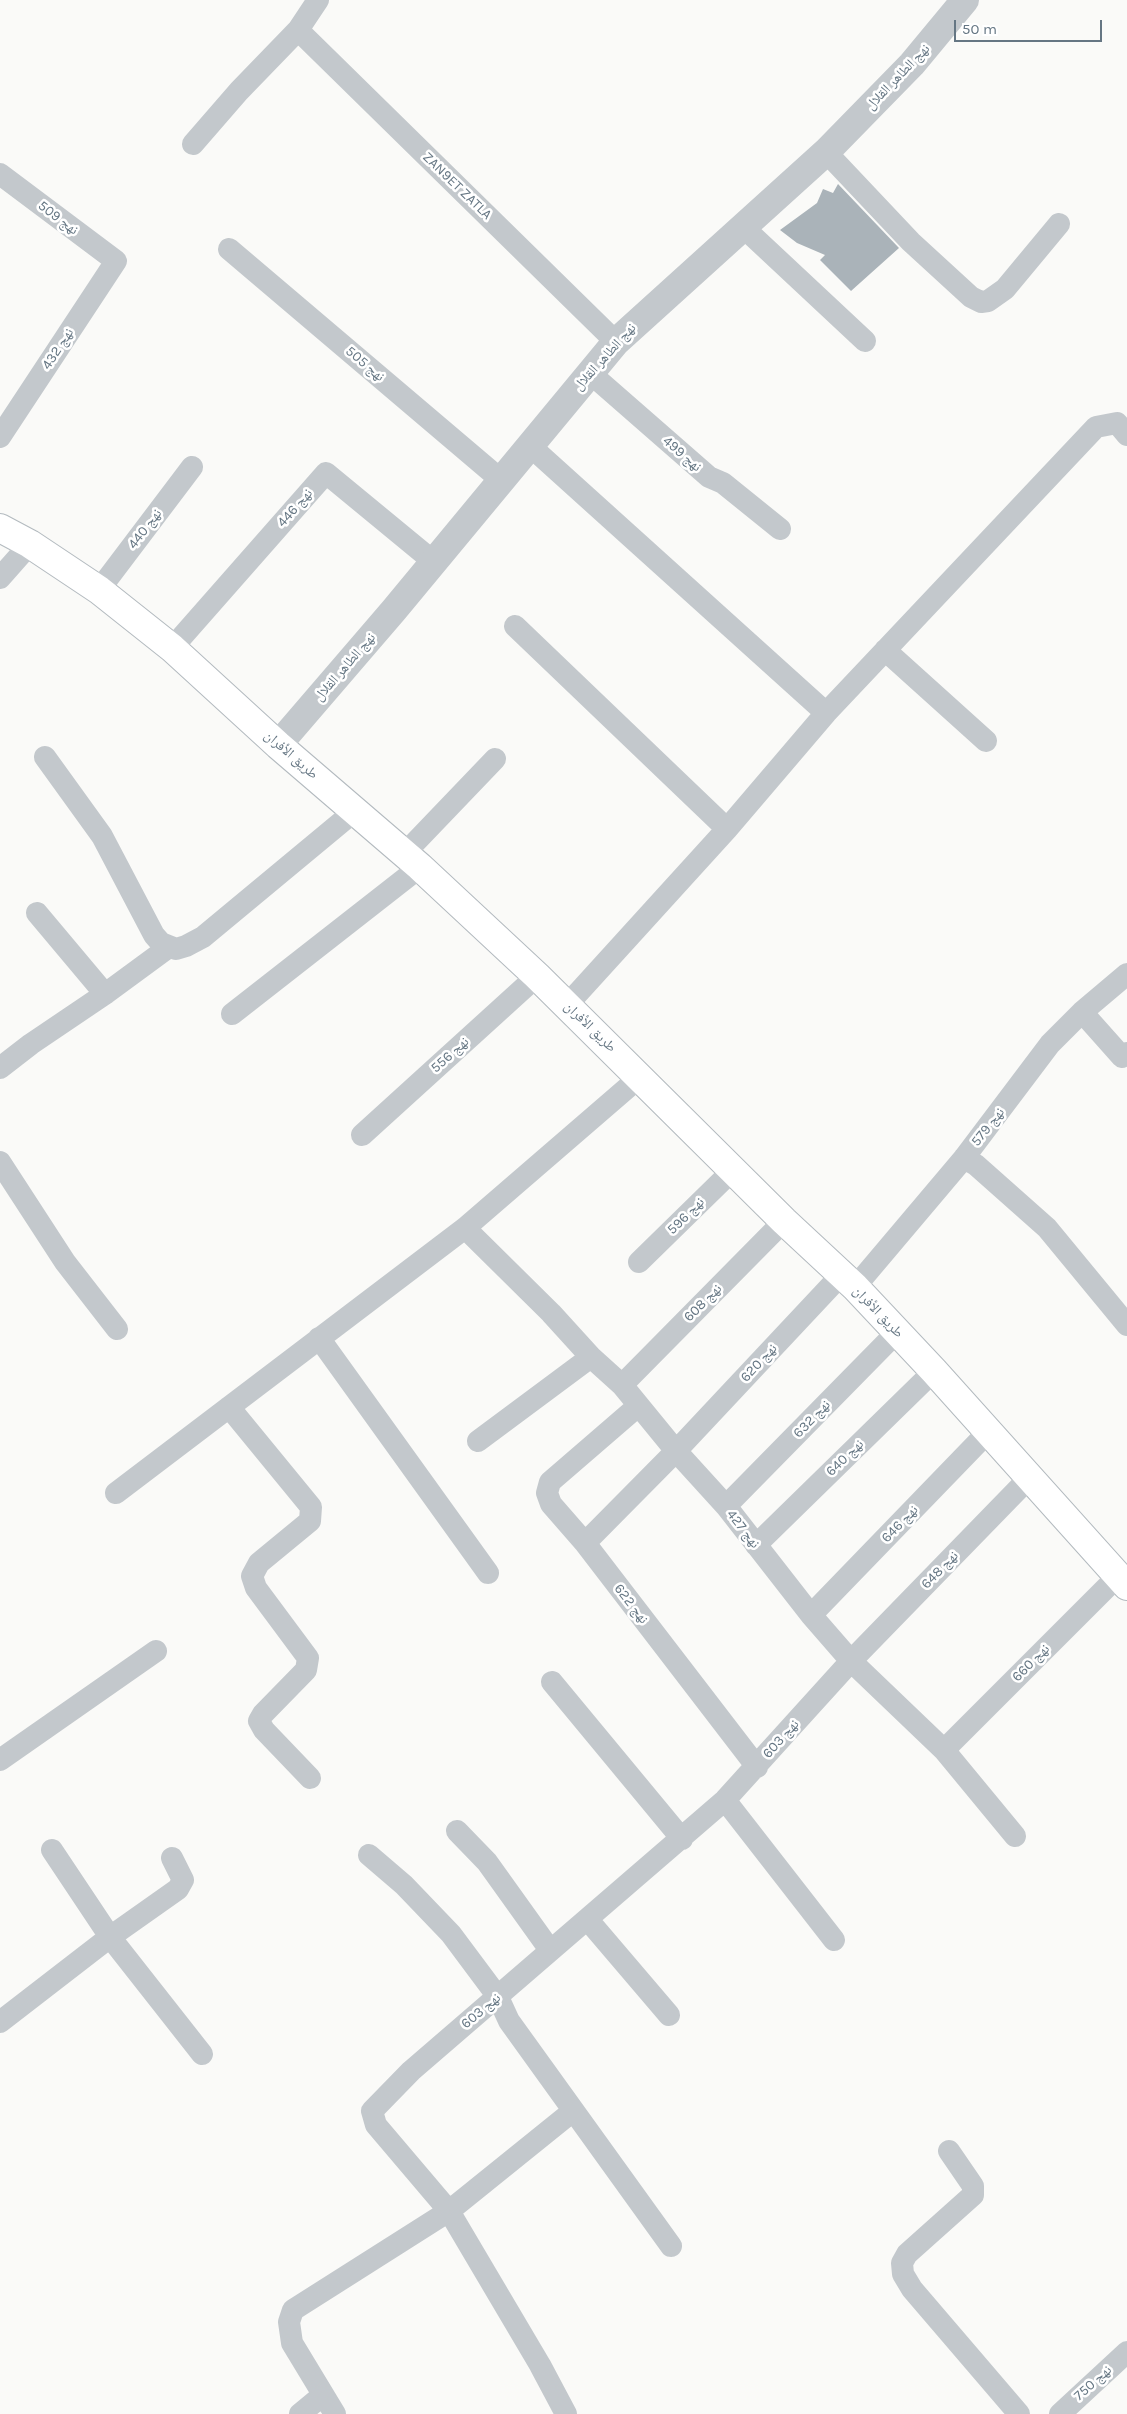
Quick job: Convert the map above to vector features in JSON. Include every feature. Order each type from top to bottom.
[{"type":"main road","name":"طريق الأفران","points":[[0,528],[30,544],[98,590],[172,648],[278,745],[412,860],[537,976],[641,1076],[784,1221],[848,1281],[934,1372],[1122,1581]]},
{"type":"street","points":[[193,144],[239,91],[298,30],[318,0]]},
{"type":"street","name":"نهج الطاهر القلال","points":[[278,745],[434,562],[529,444],[616,342],[826,152],[912,64],[965,0]]},
{"type":"street","name":"ZAN9ET ZATLA","points":[[298,30],[616,342]]},
{"type":"street","points":[[826,152],[911,242],[971,297],[981,302],[988,301],[1005,289],[1059,224]]},
{"type":"street","name":"نهج 509","points":[[0,174],[116,261]]},
{"type":"street","points":[[742,226],[865,341]]},
{"type":"street","name":"نهج 505","points":[[229,248],[501,480]]},
{"type":"street","name":"نهج 432","points":[[0,437],[116,261]]},
{"type":"street","name":"نهج 499","points":[[590,372],[709,477],[723,483],[780,529]]},
{"type":"street","points":[[567,1005],[728,829],[826,713],[1096,427],[1117,424],[1127,435]]},
{"type":"street","points":[[529,444],[826,713]]},
{"type":"street","name":"نهج 440","points":[[98,590],[192,467]]},
{"type":"street","name":"نهج 446","points":[[172,648],[326,472],[434,562]]},
{"type":"street","points":[[0,578],[30,544]]},
{"type":"street","points":[[515,626],[728,829]]},
{"type":"street","points":[[884,650],[986,741]]},
{"type":"street","points":[[45,757],[99,831],[154,935],[160,943],[176,949],[203,937],[356,810]]},
{"type":"street","points":[[232,1014],[412,860],[495,759]]},
{"type":"street","points":[[37,913],[105,994]]},
{"type":"street","points":[[0,1068],[169,947]]},
{"type":"street","name":"نهج 579","points":[[848,1281],[964,1158],[1050,1044],[1082,1012],[1127,974]]},
{"type":"street","name":"نهج 556","points":[[362,1135],[537,976]]},
{"type":"street","points":[[1082,1012],[1122,1056],[1127,1052]]},
{"type":"street","points":[[116,1493],[465,1228],[641,1076]]},
{"type":"street","points":[[964,1158],[976,1165],[1047,1228],[1127,1325]]},
{"type":"street","points":[[0,1162],[65,1262],[117,1329]]},
{"type":"street","name":"نهج 596","points":[[639,1262],[733,1170]]},
{"type":"street","name":"نهج 608","points":[[622,1385],[784,1221]]},
{"type":"street","name":"نهج 427","points":[[465,1228],[551,1313],[591,1357],[622,1385],[676,1451],[726,1506],[811,1615],[851,1661],[944,1750],[1015,1836]]},
{"type":"street","name":"نهج 620","points":[[676,1451],[848,1281]]},
{"type":"street","name":"نهج 632","points":[[726,1506],[897,1332]]},
{"type":"street","points":[[319,1338],[488,1573]]},
{"type":"street","points":[[478,1440],[591,1357]]},
{"type":"street","name":"نهج 640","points":[[756,1545],[934,1372]]},
{"type":"street","name":"نهج 622","points":[[638,1406],[550,1482],[547,1493],[551,1504],[585,1543],[756,1767]]},
{"type":"street","points":[[229,1407],[311,1507],[310,1521],[259,1563],[252,1576],[256,1588],[308,1658],[306,1670],[263,1714],[259,1721],[264,1730],[310,1778]]},
{"type":"street","name":"نهج 646","points":[[811,1615],[988,1432]]},
{"type":"street","points":[[585,1543],[676,1451]]},
{"type":"street","name":"نهج 648","points":[[851,1661],[1029,1478]]},
{"type":"street","name":"نهج 660","points":[[944,1750],[1122,1581]]},
{"type":"street","points":[[0,1760],[156,1651]]},
{"type":"street","name":"نهج 603","points":[[566,2414],[540,2365],[449,2211],[376,2125],[372,2112],[411,2071],[725,1800],[851,1661]]},
{"type":"street","points":[[552,1682],[682,1839]]},
{"type":"street","points":[[725,1800],[834,1940]]},
{"type":"street","points":[[457,1831],[487,1862],[550,1950]]},
{"type":"street","points":[[52,1850],[110,1937],[202,2054]]},
{"type":"street","points":[[369,1855],[404,1885],[451,1934],[498,1997],[509,2021],[671,2246]]},
{"type":"street","points":[[0,2022],[110,1937],[183,1884],[182,1876],[172,1858]]},
{"type":"street","points":[[588,1920],[670,2015]]},
{"type":"street","points":[[335,2414],[292,2343],[289,2331],[290,2314],[293,2310],[449,2211],[573,2111]]},
{"type":"street","points":[[948,2151],[973,2186],[973,2195],[907,2254],[902,2263],[903,2274],[912,2289],[1019,2414]]},
{"type":"street","name":"نهج 750","points":[[1060,2414],[1127,2352]]},
{"type":"street","points":[[300,2414],[323,2395]]},
{"type":"building","points":[[838,184],[899,248],[851,291],[820,260],[825,255],[797,243],[780,230],[817,203],[823,189],[833,193]]}]
